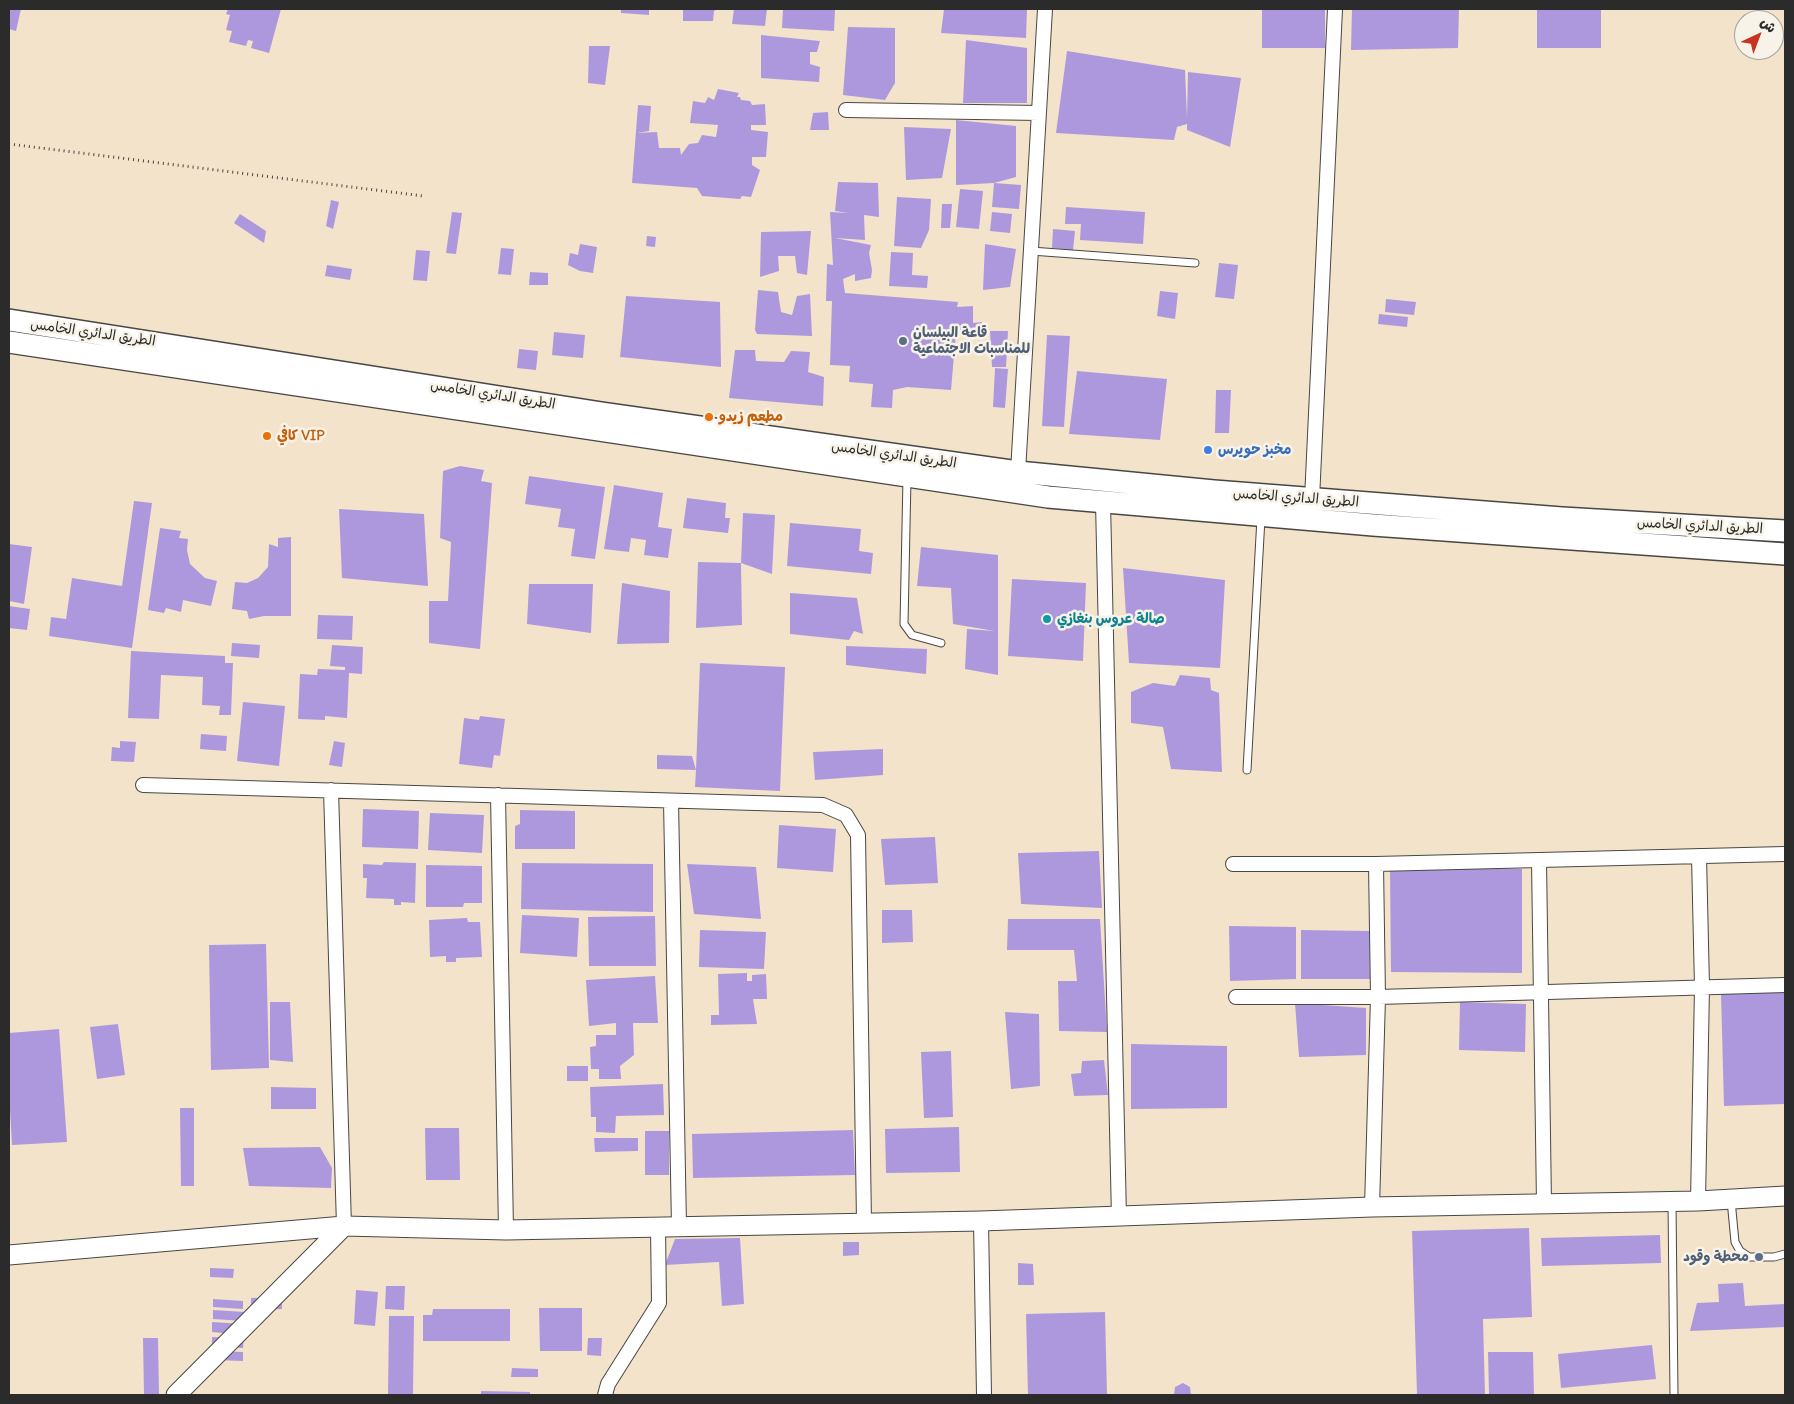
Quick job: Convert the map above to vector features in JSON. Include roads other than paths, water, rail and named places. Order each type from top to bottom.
[{"type":"main road","name":"الطريق الدائري الخامس","points":[[9,320],[602,413],[1018,472],[1204,491],[1785,531]]},
{"type":"main road","name":"الطريق الدائري الخامس","points":[[9,342],[907,478],[1048,497],[1373,525],[1785,554]]},
{"type":"main road","points":[[1373,525],[1375,504]]},
{"type":"main road","points":[[9,1255],[344,1226],[506,1230],[981,1221],[1119,1218],[1372,1207],[1672,1202],[1785,1196]]},
{"type":"main road","points":[[176,1395],[344,1226]]},
{"type":"street","points":[[1018,472],[1045,9]]},
{"type":"street","points":[[1312,499],[1335,9]]},
{"type":"street","points":[[846,110],[1039,113]]},
{"type":"street","points":[[1103,502],[1119,1218]]},
{"type":"street","points":[[143,785],[823,805],[846,815],[858,835],[864,1222]]},
{"type":"street","points":[[331,790],[344,1226]]},
{"type":"street","points":[[498,796],[506,1230]]},
{"type":"street","points":[[670,801],[679,1226]]},
{"type":"street","points":[[1233,864],[1376,864],[1785,854]]},
{"type":"street","points":[[1698,1201],[1702,987],[1699,856]]},
{"type":"street","points":[[1539,860],[1544,1204]]},
{"type":"street","points":[[1372,1207],[1378,997],[1376,864]]},
{"type":"street","points":[[1236,997],[1541,994],[1785,985]]},
{"type":"street","points":[[981,1221],[984,1395]]},
{"type":"street","points":[[605,1395],[608,1384],[658,1303],[658,1227]]},
{"type":"lane","points":[[1031,251],[1195,263]]},
{"type":"lane","points":[[907,478],[904,624],[912,635],[941,643]]},
{"type":"lane","points":[[1248,770],[1262,516]]},
{"type":"lane","points":[[1731,1200],[1735,1242],[1740,1251],[1749,1257],[1774,1258],[1785,1254]]},
{"type":"lane","points":[[1672,1202],[1674,1395]]},
{"type":"place","name":"قاعة البيلسان للمناسبات الاجتماعية","points":[[903,341]]},
{"type":"place","name":"مطعم زيدو","points":[[709,417]]},
{"type":"place","name":"كافي VIP","points":[[267,436]]},
{"type":"place","name":"مخبز حويرس","points":[[1208,450]]},
{"type":"place","name":"صالة عروس بنغازي","points":[[1047,619]]},
{"type":"place","name":"محطة وقود","points":[[1759,1257]]}]
